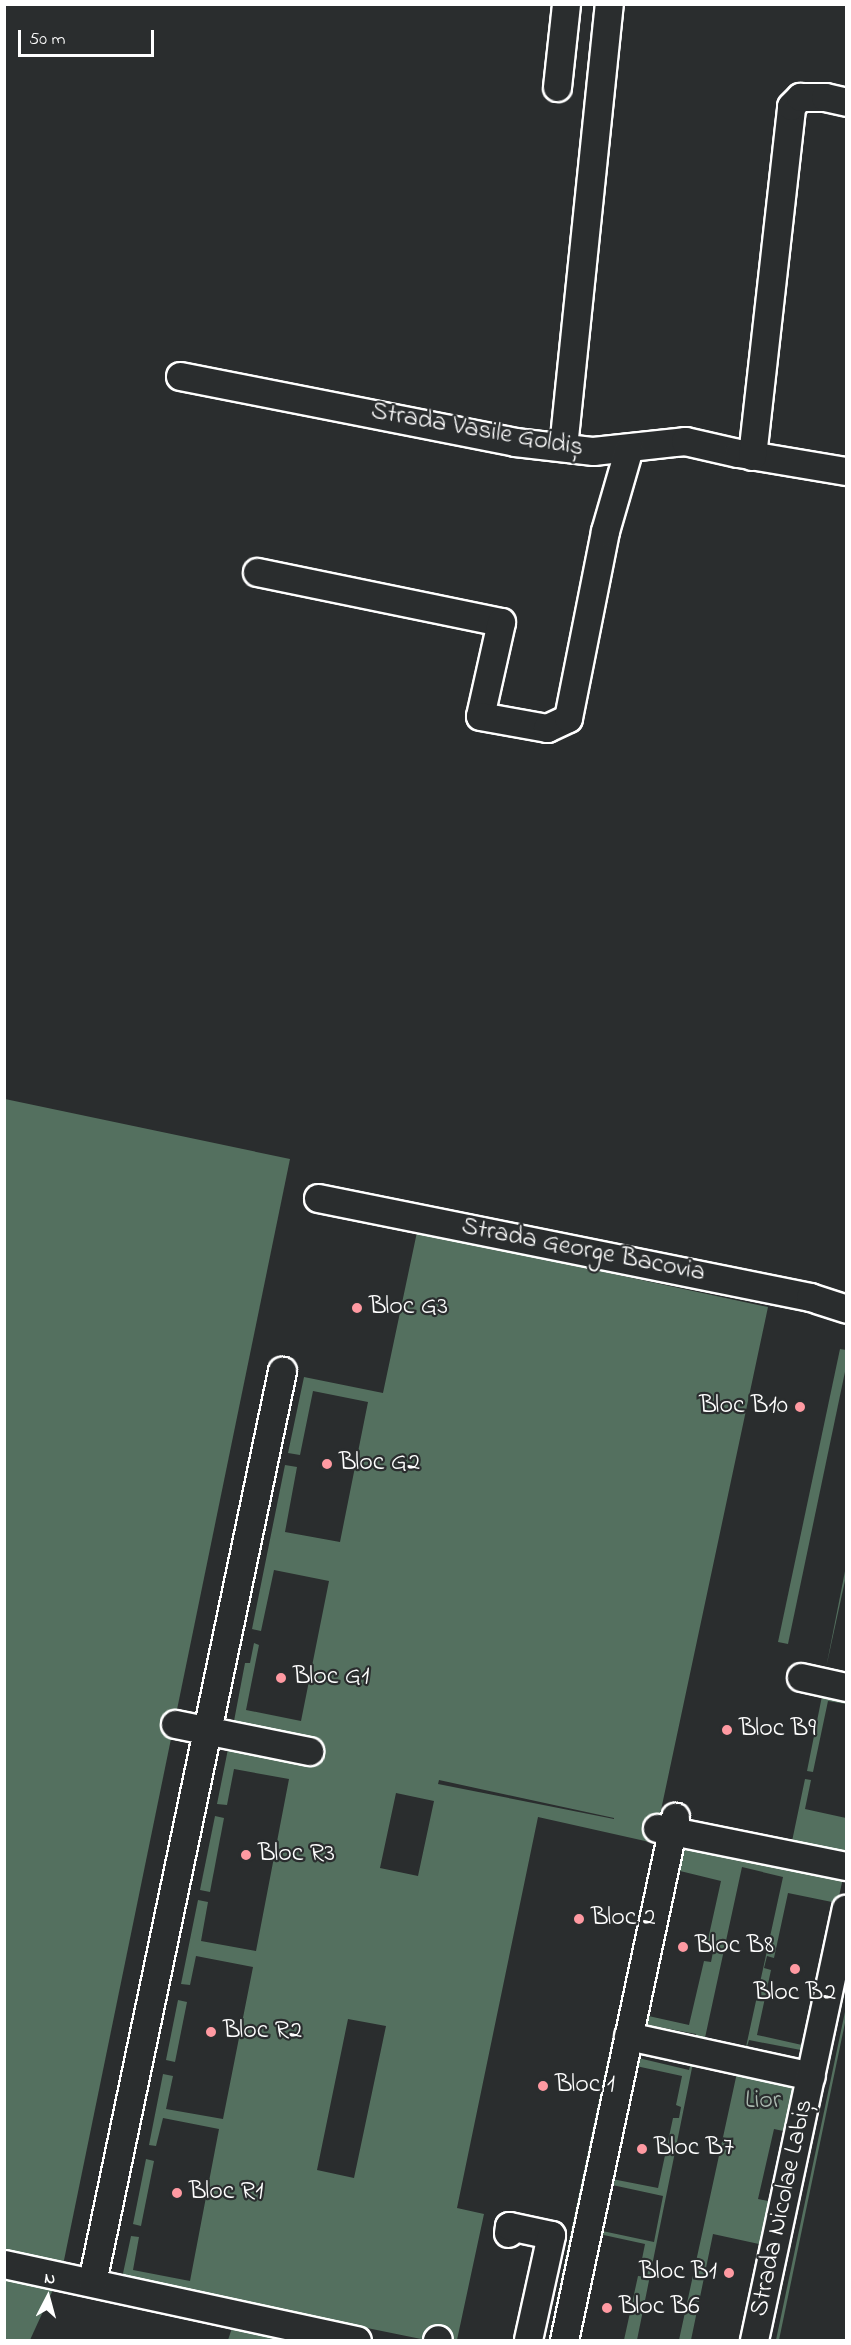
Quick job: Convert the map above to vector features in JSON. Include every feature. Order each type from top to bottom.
[{"type":"street","points":[[557,87],[566,4]]},
{"type":"street","points":[[563,447],[609,4]]},
{"type":"street","points":[[752,456],[791,106],[800,97],[825,97],[846,102]]},
{"type":"street","name":"Strada Vasile Goldiș","points":[[180,375],[515,442],[593,451],[685,441],[752,456],[846,471]]},
{"type":"street","points":[[257,572],[501,622],[480,716],[547,729],[568,718],[605,531],[629,448]]},
{"type":"street","name":"Strada George Bacovia","points":[[318,1198],[810,1297],[846,1309]]},
{"type":"street","points":[[92,2282],[282,1371]]},
{"type":"street","points":[[801,1677],[846,1687]]},
{"type":"street","points":[[175,1724],[309,1751]]},
{"type":"street","points":[[564,2340],[628,2036],[668,1825],[846,1866]]},
{"type":"street","name":"Strada Nicolae Labiș","points":[[754,2340],[846,1909]]},
{"type":"street","name":"Strada Nicolae Labiș","points":[[628,2036],[811,2076]]},
{"type":"street","points":[[508,2233],[509,2226],[550,2235],[528,2340]]},
{"type":"street","points":[[4,2264],[92,2282],[324,2337],[357,2340]]},
{"type":"green space","points":[[5,1099],[290,1159],[62,2270],[30,2340],[5,2340]]},
{"type":"green space","points":[[417,1232],[768,1307],[654,1843],[538,1817],[457,2208],[484,2214],[457,2340],[426,2340],[122,2278],[131,2236],[139,2237],[133,2270],[190,2281],[219,2129],[163,2118],[156,2146],[149,2145],[163,2074],[173,2076],[166,2109],[223,2119],[253,1967],[196,1956],[190,1985],[181,1984],[198,1900],[208,1902],[201,1941],[256,1951],[289,1779],[234,1769],[227,1805],[217,1804],[228,1749],[306,1766],[312,1737],[234,1721],[245,1663],[250,1663],[254,1643],[259,1645],[246,1710],[301,1721],[329,1581],[274,1570],[261,1631],[252,1629],[285,1465],[297,1467],[285,1532],[340,1542],[368,1402],[313,1391],[300,1455],[288,1453],[304,1377],[383,1393]],"holes":[[[439,1780],[614,1818],[614,1819],[438,1784]],[[396,1793],[434,1801],[418,1876],[380,1868]],[[348,2019],[386,2026],[354,2178],[317,2170]]]},
{"type":"green space","points":[[840,1349],[846,1350],[846,1367],[788,1644],[778,1642]]},
{"type":"green space","points":[[846,1566],[846,1576],[826,1668]]},
{"type":"green space","points":[[822,1696],[846,1701],[846,1704],[828,1701],[813,1772],[807,1771]]},
{"type":"green space","points":[[805,1779],[811,1780],[805,1809],[846,1818],[846,1858],[791,1846]]},
{"type":"green space","points":[[215,1816],[224,1818],[210,1892],[200,1890]]},
{"type":"green space","points":[[674,1846],[843,1878],[823,1970],[818,1969],[832,1902],[788,1893],[774,1958],[767,1956],[764,1968],[771,1970],[757,2035],[802,2045],[816,1978],[821,1980],[806,2051],[749,2040],[744,2056],[783,1877],[742,1867],[703,2047],[695,2043],[696,2034],[637,2023],[644,2015],[689,2025],[704,1961],[711,1962],[714,1947],[707,1944],[721,1881],[676,1870]]},
{"type":"green space","points":[[178,2000],[187,2002],[175,2062],[166,2060]]},
{"type":"green space","points":[[846,2007],[846,2018],[779,2340],[776,2340]]},
{"type":"green space","points":[[615,2024],[579,2198],[548,2340]]},
{"type":"green space","points":[[630,2056],[689,2070],[692,2058],[694,2058],[637,2340],[624,2340],[638,2276],[647,2277],[649,2266],[641,2264],[645,2244],[599,2234],[593,2229],[654,2242],[663,2196],[603,2183],[612,2179],[658,2188],[673,2118],[679,2118],[681,2107],[676,2105],[682,2076],[636,2066],[629,2098]]},
{"type":"green space","name":"Lior","points":[[738,2068],[799,2081],[788,2132],[774,2129],[758,2199],[773,2202],[750,2312],[745,2311],[759,2244],[713,2234],[699,2302],[691,2300],[689,2309],[697,2311],[691,2340],[679,2340]]},
{"type":"green space","points":[[146,2159],[154,2161],[141,2226],[133,2224]]},
{"type":"green space","points":[[233,2325],[302,2340],[228,2340]]},
{"type":"place","name":"Bloc G3","points":[[357,1308]]},
{"type":"place","name":"Bloc B10","points":[[800,1407]]},
{"type":"place","name":"Bloc G2","points":[[327,1464]]},
{"type":"place","name":"Bloc G1","points":[[281,1678]]},
{"type":"place","name":"Bloc B9","points":[[727,1730]]},
{"type":"place","name":"Bloc R3","points":[[246,1855]]},
{"type":"place","name":"Bloc 2","points":[[579,1919]]},
{"type":"place","name":"Bloc B8","points":[[683,1947]]},
{"type":"place","name":"Bloc B2","points":[[795,1969]]},
{"type":"place","name":"Bloc R2","points":[[211,2032]]},
{"type":"place","name":"Bloc 1","points":[[543,2086]]},
{"type":"place","name":"Bloc B7","points":[[642,2149]]},
{"type":"place","name":"Bloc R1","points":[[177,2193]]},
{"type":"place","name":"Bloc B1","points":[[729,2273]]},
{"type":"place","name":"Bloc B6","points":[[607,2308]]}]
